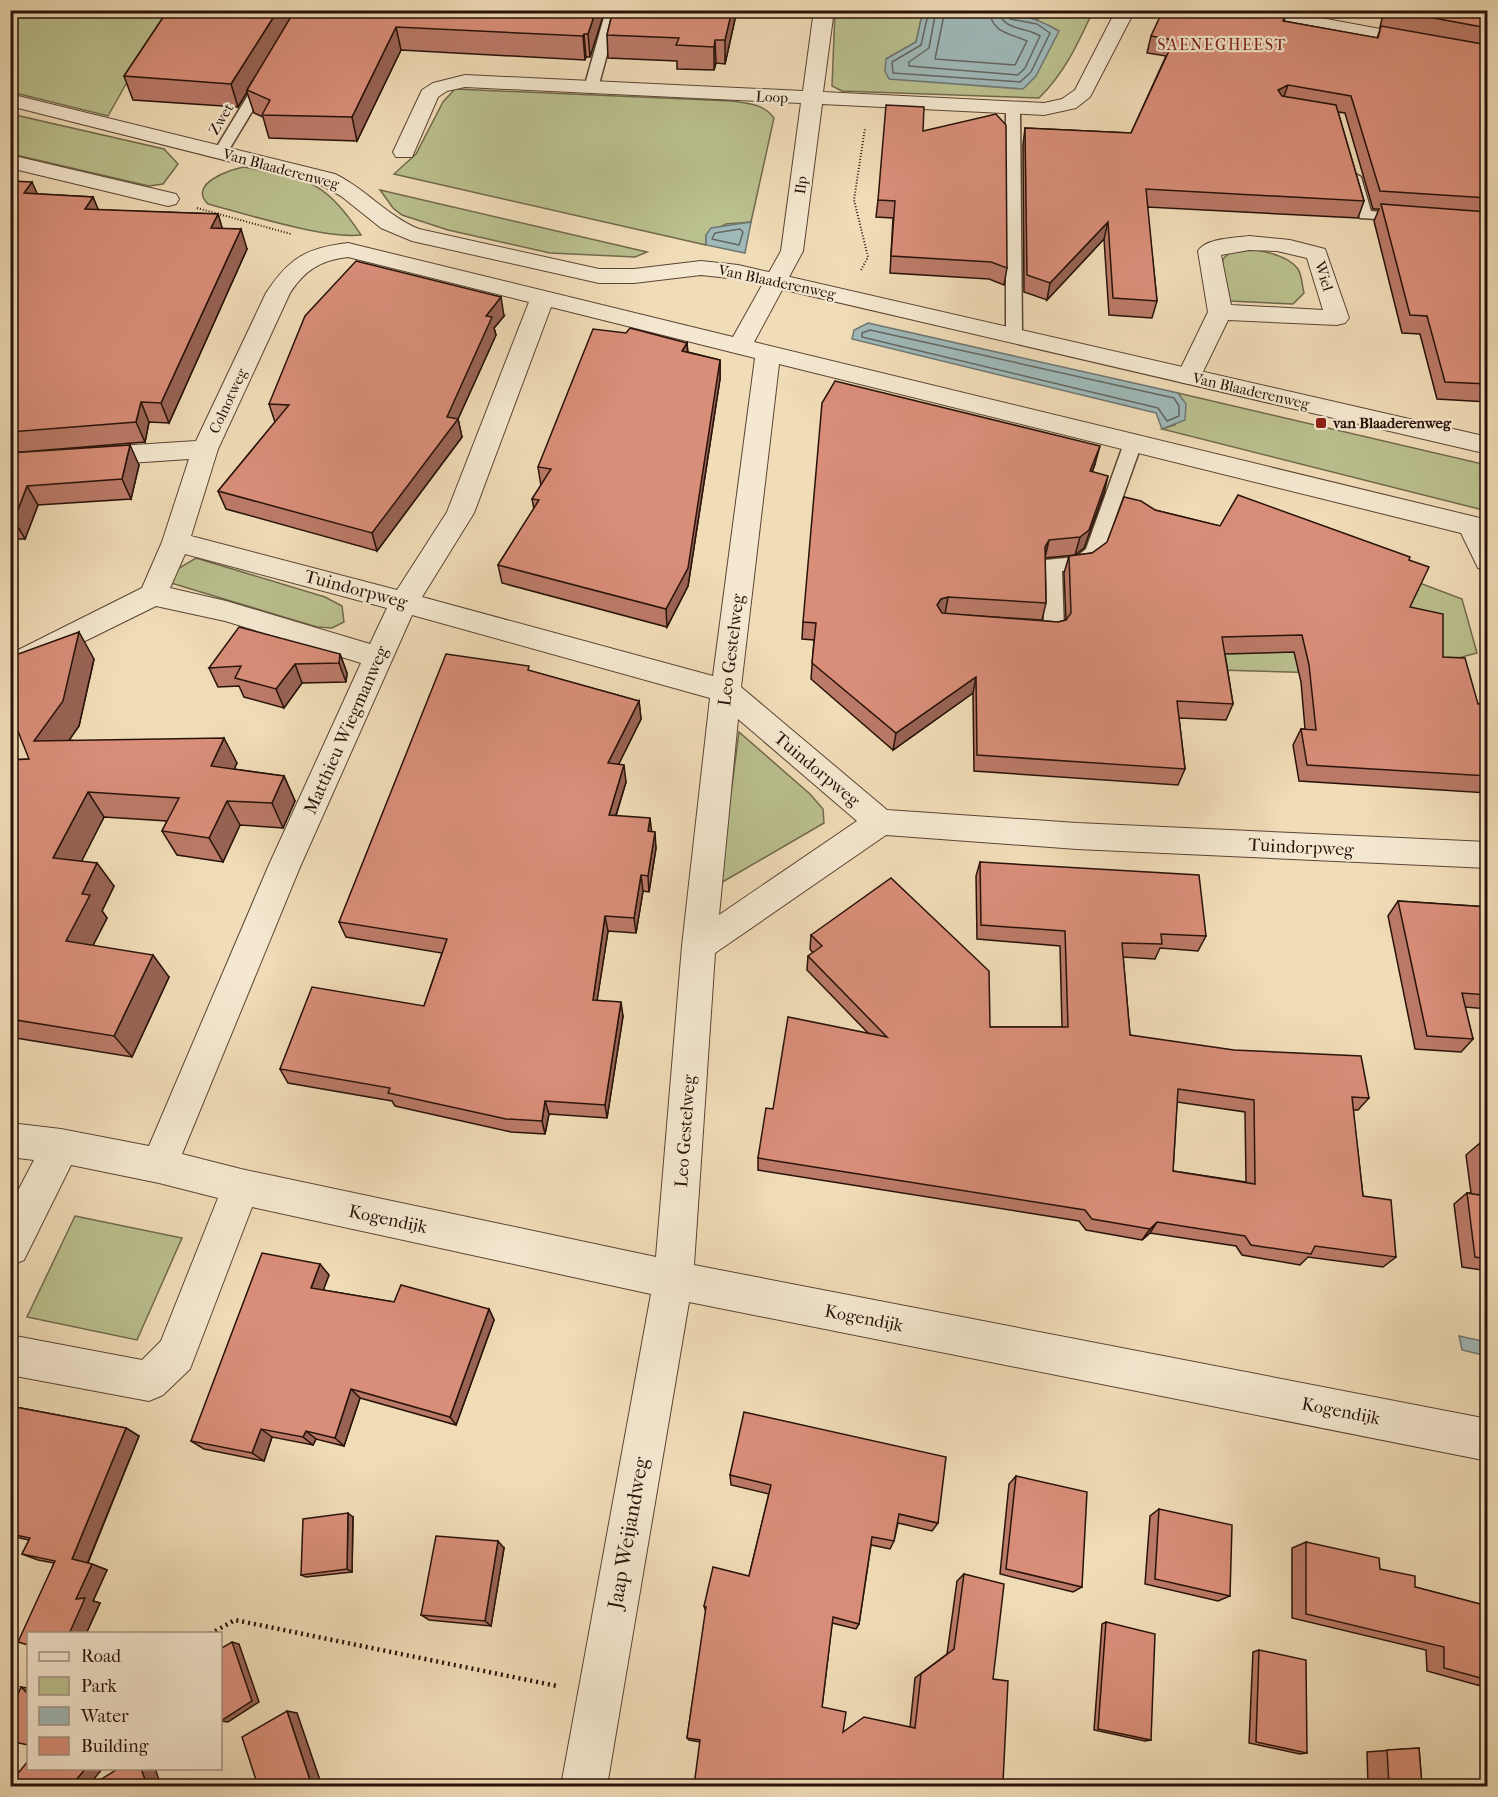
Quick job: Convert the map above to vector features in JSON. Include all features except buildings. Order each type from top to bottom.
[{"type":"street","name":"Ilp","points":[[739,347],[792,251],[814,99],[824,10]]},
{"type":"street","name":"Loop","points":[[404,152],[429,94],[440,87],[465,81],[1044,109],[1069,104],[1083,93],[1126,10]]},
{"type":"street","points":[[1244,10],[1305,16],[1488,55]]},
{"type":"street","name":"Van Blaaderenweg","points":[[10,100],[339,183],[389,225],[434,239],[599,276],[634,276],[701,268],[738,272],[1014,334],[1488,446]]},
{"type":"street","points":[[10,161],[168,199]]},
{"type":"street","name":"Wiel","points":[[1229,243],[1258,243],[1295,246],[1317,254],[1337,318],[1326,317],[1220,312],[1209,251],[1229,243]]},
{"type":"street","points":[[348,250],[542,300],[1480,528],[1488,561]]},
{"type":"street","name":"Colnotweg","points":[[153,595],[176,542],[206,449],[278,293],[291,272],[318,255],[348,250]]},
{"type":"street","name":"Matthieu Wiegmanweg","points":[[159,1165],[284,867],[378,657],[404,602],[460,513],[542,300]]},
{"type":"street","points":[[1189,376],[1220,312]]},
{"type":"street","name":"Leo Gestelweg","points":[[674,1280],[699,946],[726,692],[768,354]]},
{"type":"street","points":[[10,462],[206,449]]},
{"type":"street","name":"Tuindorpweg","points":[[176,542],[404,602],[726,692],[880,822],[1077,836],[1488,855]]},
{"type":"street","points":[[10,667],[153,595],[226,610],[378,657]]},
{"type":"street","points":[[699,946],[828,860],[880,822]]},
{"type":"street","name":"Kogendijk","points":[[10,1140],[61,1146],[159,1165],[242,1187],[674,1280],[1488,1440]]},
{"type":"street","points":[[10,1246],[61,1146]]},
{"type":"street","points":[[10,1356],[149,1381],[176,1355],[242,1187]]},
{"type":"street","name":"Jaap Weijandweg","points":[[584,1786],[674,1280]]},
{"type":"lane","points":[[591,88],[613,10]]},
{"type":"lane","name":"Zwet","points":[[220,153],[276,61]]},
{"type":"lane","points":[[1013,109],[1014,334]]},
{"type":"lane","points":[[1350,160],[1365,215],[1421,219]]},
{"type":"lane","points":[[1011,627],[1054,630],[1052,565],[1080,563],[1094,554],[1133,443]]},
{"type":"path","points":[[845,296],[868,257],[854,200],[865,140],[865,101]]},
{"type":"path","points":[[168,199],[348,250]]},
{"type":"path","points":[[214,1632],[235,1620],[599,1695]]},
{"type":"path","points":[[10,1699],[27,1703]]},
{"type":"green space","points":[[11,11],[167,11],[108,116],[11,92]]},
{"type":"green space","points":[[835,11],[923,11],[916,42],[886,59],[1039,19],[997,11],[1093,11],[1064,68],[1039,98],[842,91],[832,86]]},
{"type":"green space","points":[[455,89],[732,101],[761,107],[774,118],[751,222],[726,224],[706,235],[706,245],[394,174],[416,154],[443,102]]},
{"type":"green space","points":[[11,114],[164,149],[178,164],[163,184],[149,186],[11,154]]},
{"type":"green space","points":[[244,167],[284,175],[312,184],[336,202],[361,235],[307,230],[208,204],[203,197],[203,190],[207,184],[221,174]]},
{"type":"green space","points":[[380,190],[647,252],[635,257],[550,253],[448,230],[402,215],[393,208]]},
{"type":"green space","points":[[1249,249],[1275,254],[1288,260],[1298,269],[1304,293],[1293,304],[1230,301],[1221,275],[1223,259],[1229,253]]},
{"type":"green space","points":[[1178,393],[1487,465],[1487,511],[1162,429],[1175,425],[1185,404]]},
{"type":"green space","points":[[196,558],[325,597],[342,606],[344,622],[332,628],[317,627],[171,583],[174,571]]},
{"type":"green space","points":[[1388,571],[1462,599],[1477,653],[1395,675],[1218,670],[1199,617]]},
{"type":"green space","points":[[739,732],[810,794],[823,809],[824,823],[719,884]]},
{"type":"green space","points":[[75,1216],[182,1238],[137,1340],[27,1317]]},
{"type":"water","points":[[976,10],[1010,13],[1027,17],[1059,31],[1036,76],[1023,89],[889,79],[885,71],[886,59],[916,42],[923,11]]},
{"type":"water","points":[[751,222],[745,253],[706,245],[706,235],[711,228]]},
{"type":"water","points":[[868,323],[1178,393],[1186,404],[1185,420],[1162,429],[1156,413],[852,339],[854,330]]},
{"type":"water","points":[[1459,1336],[1487,1342],[1487,1356],[1462,1350]]},
{"type":"place","name":"van Blaaderenweg","points":[[1321,423]]},
{"type":"district","name":"SAENEGHEEST","points":[[1222,44]]}]
